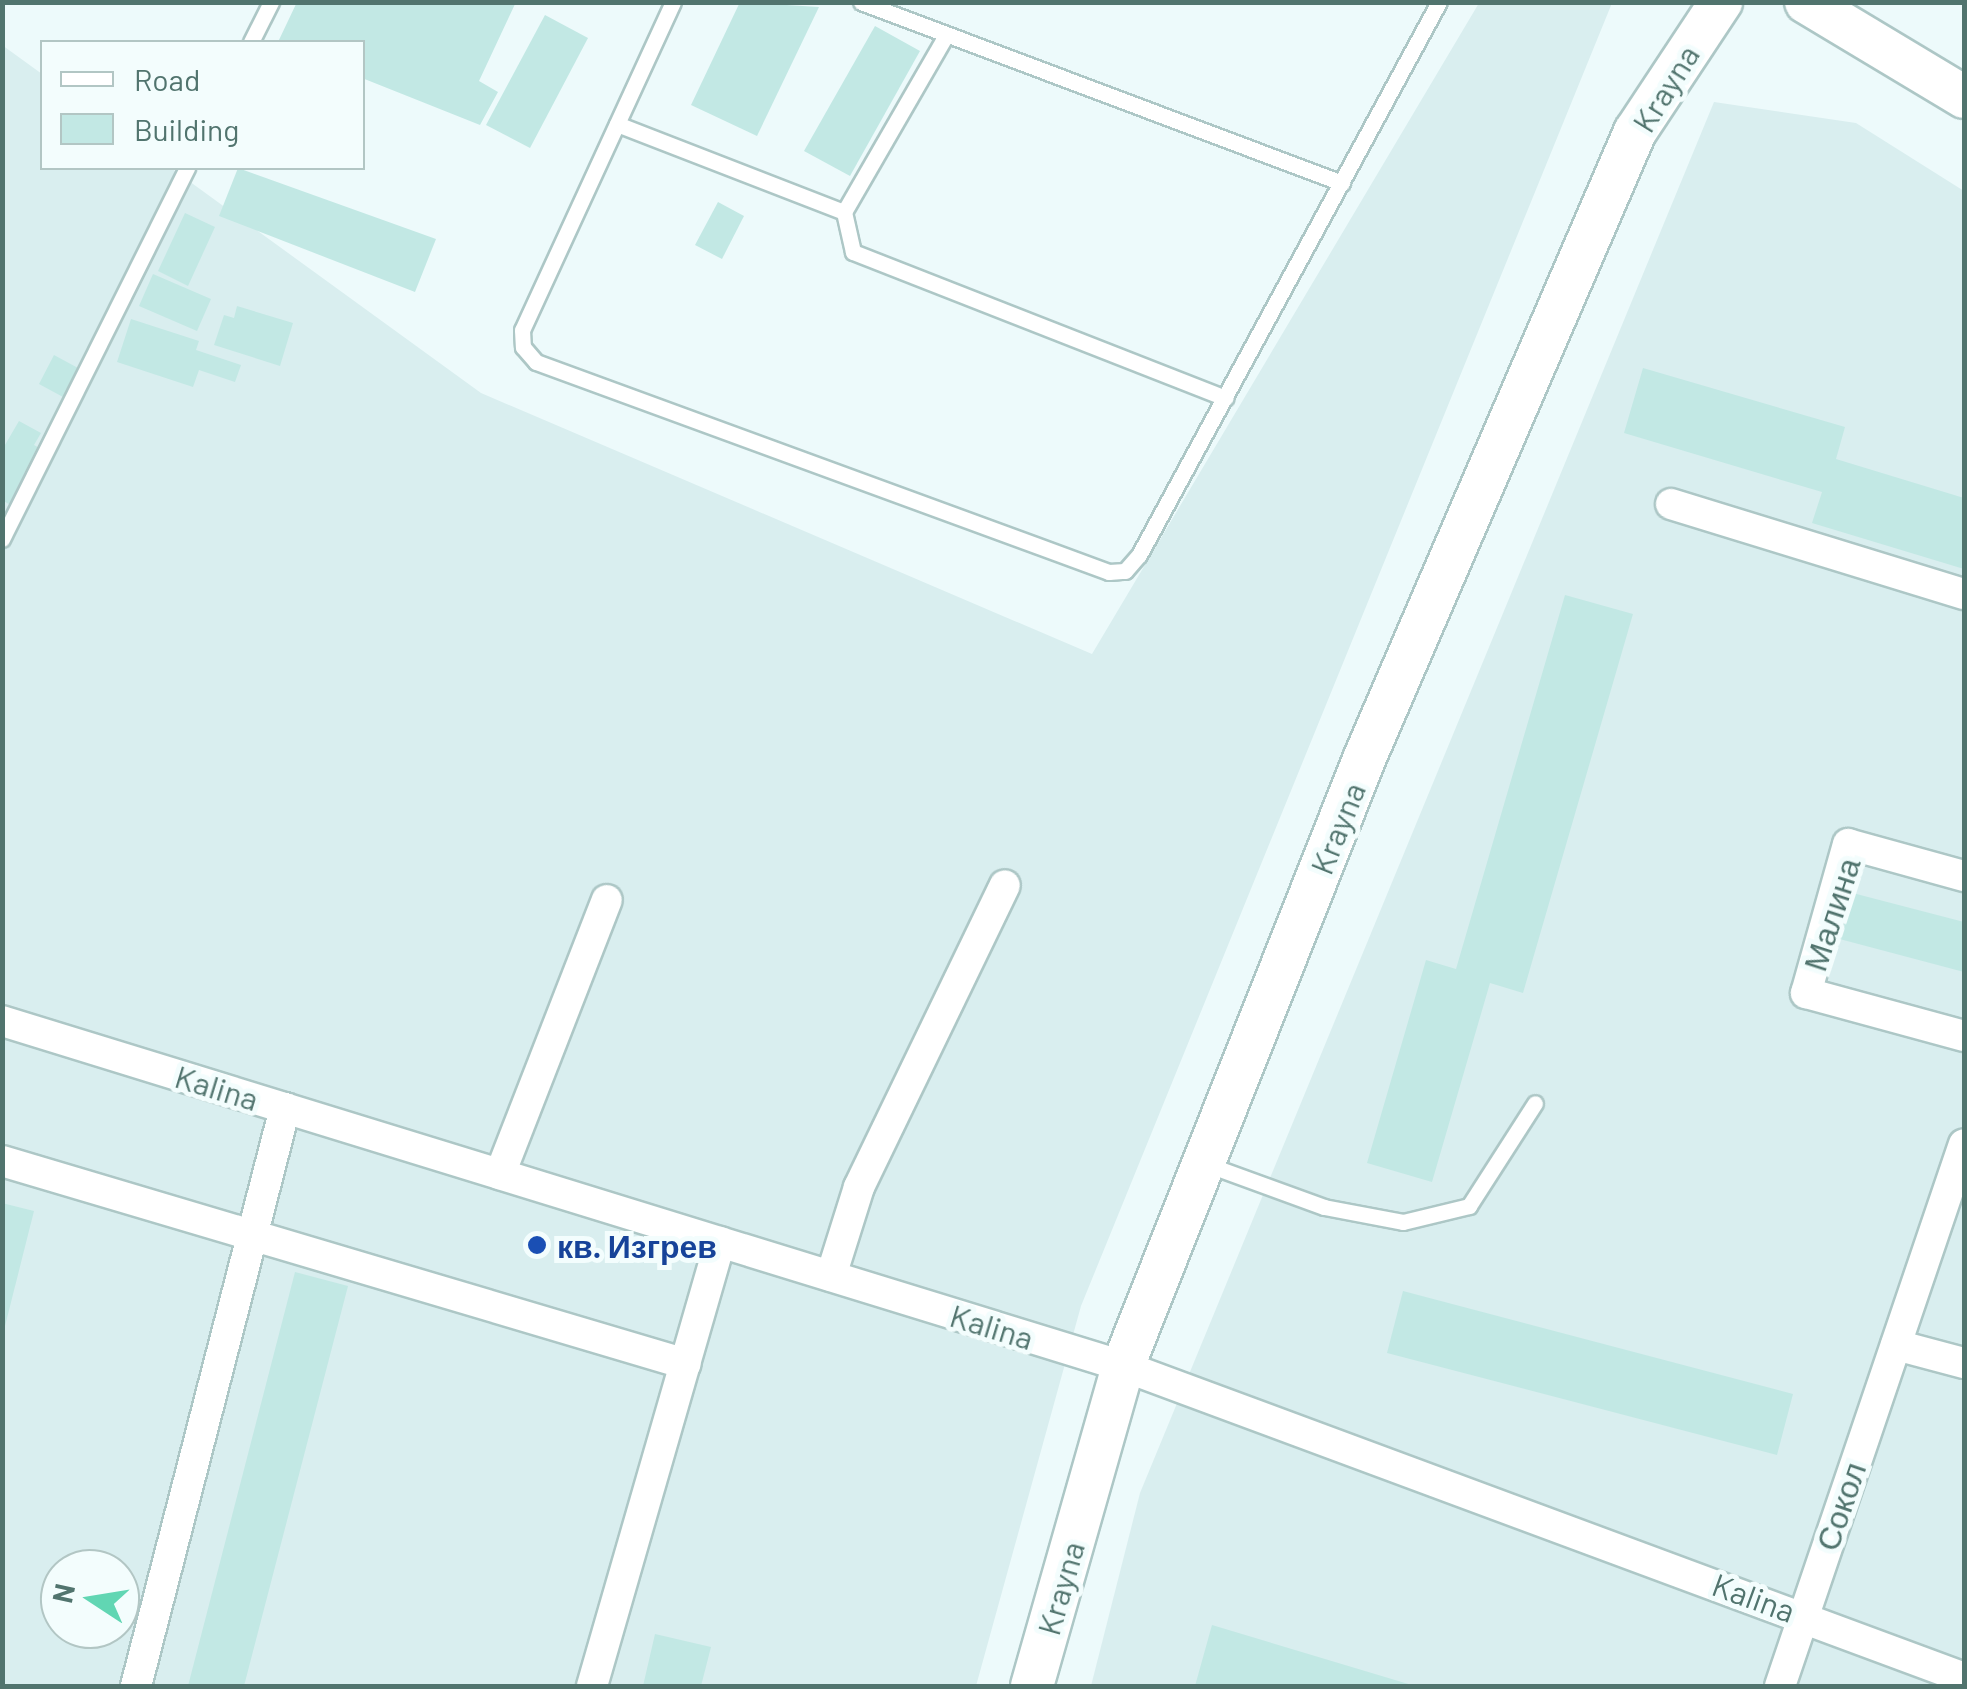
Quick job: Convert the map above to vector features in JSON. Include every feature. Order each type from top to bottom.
[{"type":"street","name":"Krayna","points":[[1032,1686],[1123,1366],[1365,757],[1636,132],[1720,2]]},
{"type":"street","points":[[1806,2],[1964,97]]},
{"type":"street","points":[[1671,504],[1964,594]]},
{"type":"street","name":"Малина","points":[[1964,876],[1848,844],[1806,993],[1964,1036]]},
{"type":"street","points":[[831,1276],[859,1186],[1005,885]]},
{"type":"street","points":[[500,1174],[607,900]]},
{"type":"street","name":"Kalina","points":[[2,1021],[1123,1366],[1802,1614],[1964,1678]]},
{"type":"street","points":[[136,1686],[285,1108]]},
{"type":"street","name":"Сокол","points":[[1780,1686],[1964,1144]]},
{"type":"street","points":[[2,1161],[686,1364]]},
{"type":"street","points":[[592,1686],[720,1242]]},
{"type":"street","points":[[1899,1336],[1964,1363]]},
{"type":"lane","points":[[252,40],[271,2]]},
{"type":"lane","points":[[673,2],[522,330],[523,348],[536,362],[1109,572],[1126,572],[1139,555],[1438,2]]},
{"type":"lane","points":[[862,2],[1342,184]]},
{"type":"lane","points":[[946,35],[844,212],[853,252],[1225,398]]},
{"type":"lane","points":[[617,124],[844,212]]},
{"type":"lane","points":[[2,539],[186,170]]},
{"type":"lane","points":[[1204,1164],[1324,1208],[1403,1222],[1469,1206],[1536,1103]]},
{"type":"shaded area","points":[[1479,3],[1612,3],[1081,1306],[976,1686],[3,1686],[2,45],[40,73],[40,170],[174,170],[481,393],[1092,654]]},
{"type":"shaded area","points":[[1714,102],[1856,123],[1964,191],[1964,1686],[1091,1686],[1140,1493]]},
{"type":"building","points":[[297,2],[516,2],[479,81],[498,92],[480,125],[365,79],[365,40],[279,40]]},
{"type":"building","points":[[740,2],[819,7],[757,136],[691,105]]},
{"type":"building","points":[[545,15],[588,38],[530,148],[486,125]]},
{"type":"building","points":[[875,26],[920,51],[850,176],[804,151]]},
{"type":"building","points":[[237,170],[244,170],[436,239],[415,292],[219,216]]},
{"type":"building","points":[[718,202],[744,216],[722,259],[695,245]]},
{"type":"building","points":[[185,213],[215,227],[188,286],[158,271]]},
{"type":"building","points":[[153,274],[211,299],[197,331],[139,306]]},
{"type":"building","points":[[237,306],[293,323],[280,366],[214,345],[224,315],[234,318]]},
{"type":"building","points":[[131,319],[199,341],[196,350],[241,365],[235,382],[199,370],[193,387],[117,362]]},
{"type":"building","points":[[54,355],[78,368],[63,397],[39,384]]},
{"type":"building","points":[[1643,368],[1845,427],[1836,459],[1964,498],[1964,569],[1812,523],[1822,492],[1624,433]]},
{"type":"building","points":[[19,421],[41,433],[34,445],[43,450],[12,506],[2,500],[2,450]]},
{"type":"building","points":[[1565,595],[1633,614],[1523,993],[1490,983],[1432,1182],[1367,1163],[1426,960],[1456,969]]},
{"type":"building","points":[[1845,891],[1964,922],[1964,972],[1832,937]]},
{"type":"building","points":[[2,1203],[34,1211],[4,1330],[2,1330]]},
{"type":"building","points":[[295,1272],[348,1286],[244,1686],[188,1686]]},
{"type":"building","points":[[1403,1291],[1793,1394],[1777,1455],[1387,1353]]},
{"type":"building","points":[[1212,1625],[1415,1686],[1195,1686]]},
{"type":"building","points":[[655,1634],[711,1647],[701,1686],[643,1686]]},
{"type":"place","name":"кв. Изгрев","points":[[537,1245]]}]
